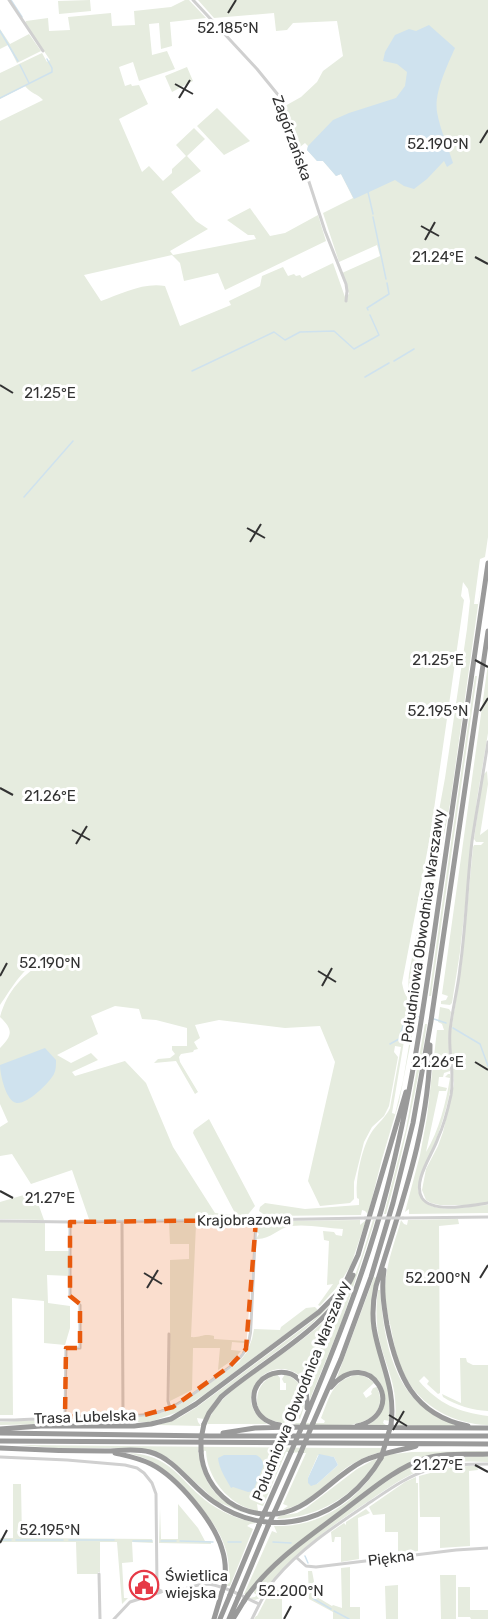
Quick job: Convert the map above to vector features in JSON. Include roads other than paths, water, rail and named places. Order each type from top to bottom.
[{"type":"highway","name":"Południowa Obwodnica Warszawy","points":[[220,1619],[350,1307],[376,1229],[397,1152],[422,1020],[488,563]]},
{"type":"highway","name":"Południowa Obwodnica Warszawy","points":[[231,1619],[268,1526],[349,1339],[387,1224],[413,1123],[430,1029],[488,631]]},
{"type":"highway","points":[[0,1448],[151,1452],[171,1463],[216,1504],[246,1517],[277,1522],[305,1519],[326,1511],[347,1498],[365,1481],[381,1458],[391,1425],[392,1391],[373,1318],[376,1286],[409,1179],[420,1134],[427,1088],[430,1029]]},
{"type":"highway","points":[[417,1052],[362,1250],[346,1288],[336,1304],[320,1321],[220,1397],[204,1424],[201,1451],[210,1482],[226,1500],[249,1512],[275,1515],[305,1505],[345,1472],[363,1461],[422,1444]]},
{"type":"highway","points":[[0,1431],[41,1426],[144,1425],[159,1423],[183,1413],[310,1320],[338,1293],[353,1268],[367,1228]]},
{"type":"highway","points":[[386,1256],[382,1287],[383,1300],[395,1359],[404,1379],[418,1399],[435,1412],[462,1425],[485,1428]]},
{"type":"highway","points":[[290,1427],[267,1421],[256,1408],[254,1397],[258,1385],[271,1373],[286,1372],[303,1383],[307,1400],[303,1424]]},
{"type":"highway","points":[[325,1396],[338,1380],[353,1372],[366,1374],[378,1383],[383,1397],[379,1413],[370,1422],[351,1427]]},
{"type":"highway","points":[[210,1436],[255,1428],[485,1428]]},
{"type":"highway","points":[[0,1431],[210,1436],[488,1437]]},
{"type":"highway","points":[[0,1441],[488,1444]]},
{"type":"highway","points":[[108,1451],[135,1457],[153,1465],[173,1479],[209,1522],[219,1539],[224,1558],[223,1589],[214,1619]]},
{"type":"highway","points":[[240,1597],[248,1595],[263,1576],[283,1557],[404,1467],[437,1456],[488,1454]]},
{"type":"street","points":[[9,0],[43,51]]},
{"type":"street","name":"Zagórzańska","points":[[193,0],[279,96],[325,231],[346,284],[346,301]]},
{"type":"street","points":[[488,742],[472,842],[460,971],[450,1031],[452,1086],[439,1136],[423,1170],[420,1188],[422,1198],[433,1205],[465,1207],[488,1203]]},
{"type":"street","name":"Krajobrazowa","points":[[0,1221],[488,1216]]},
{"type":"street","name":"Trasa Lubelska","points":[[0,1420],[150,1414],[184,1401],[231,1366],[246,1349],[252,1324],[256,1220]]},
{"type":"street","points":[[122,1221],[123,1415]]},
{"type":"street","points":[[65,1417],[66,1348],[80,1348],[80,1305],[70,1296],[70,1222]]},
{"type":"street","points":[[170,1334],[168,1401],[170,1408]]},
{"type":"street","points":[[0,1457],[125,1465],[137,1468],[144,1473],[154,1487],[157,1503],[160,1592]]},
{"type":"street","points":[[252,1619],[259,1604],[283,1569],[337,1525],[410,1477],[447,1465],[488,1464]]},
{"type":"street","name":"Piękna","points":[[297,1558],[306,1566],[314,1567],[488,1548]]},
{"type":"street","points":[[99,1574],[100,1619]]},
{"type":"street","points":[[114,1619],[130,1602],[160,1592],[197,1585],[211,1584],[259,1604]]},
{"type":"water","points":[[429,25],[455,48],[437,97],[440,125],[453,163],[447,167],[444,161],[414,189],[395,180],[354,199],[341,174],[336,176],[323,161],[317,161],[307,150],[308,146],[333,120],[396,98],[405,86],[407,72],[397,64],[383,61],[385,52],[395,35],[409,29],[416,31]]},
{"type":"water","points":[[45,1048],[56,1060],[54,1074],[32,1097],[22,1102],[13,1101],[4,1087],[0,1065]]},
{"type":"water","points":[[319,1454],[334,1457],[338,1465],[317,1484],[311,1486],[308,1478]]},
{"type":"water","points":[[224,1455],[256,1455],[261,1458],[263,1467],[253,1491],[231,1488],[218,1458]]},
{"type":"waterway","points":[[11,0],[22,17]]},
{"type":"waterway","points":[[0,31],[18,61]]},
{"type":"waterway","points":[[0,98],[52,72],[47,59]]},
{"type":"waterway","points":[[20,65],[29,83]]},
{"type":"waterway","points":[[368,192],[373,214]]},
{"type":"waterway","points":[[373,217],[386,279]]},
{"type":"waterway","points":[[368,310],[367,308],[389,294],[387,283]]},
{"type":"waterway","points":[[192,371],[274,332],[285,340],[300,332],[334,331],[354,349],[379,335],[370,315]]},
{"type":"waterway","points":[[394,361],[414,349]]},
{"type":"waterway","points":[[365,377],[389,363]]},
{"type":"waterway","points":[[24,497],[73,441]]},
{"type":"waterway","points":[[390,1044],[399,1039],[408,1017],[420,1017]]},
{"type":"waterway","points":[[434,1019],[446,1023]]},
{"type":"waterway","points":[[453,1028],[480,1044],[488,1066]]},
{"type":"waterway","points":[[0,1540],[11,1540]]},
{"type":"waterway","points":[[16,1540],[63,1540]]},
{"type":"waterway","points":[[69,1540],[114,1540]]},
{"type":"waterway","points":[[133,1541],[152,1541]]},
{"type":"waterway","points":[[161,1541],[176,1541]]},
{"type":"waterway","points":[[180,1541],[213,1542]]},
{"type":"waterway","points":[[228,1542],[241,1542]]},
{"type":"waterway","points":[[273,1542],[291,1543]]},
{"type":"waterway","points":[[305,1556],[308,1563]]},
{"type":"waterway","points":[[314,1591],[314,1599],[331,1609]]},
{"type":"waterway","points":[[334,1611],[349,1619]]},
{"type":"place","name":"Świetlica wiejska","points":[[144,1585]]}]
